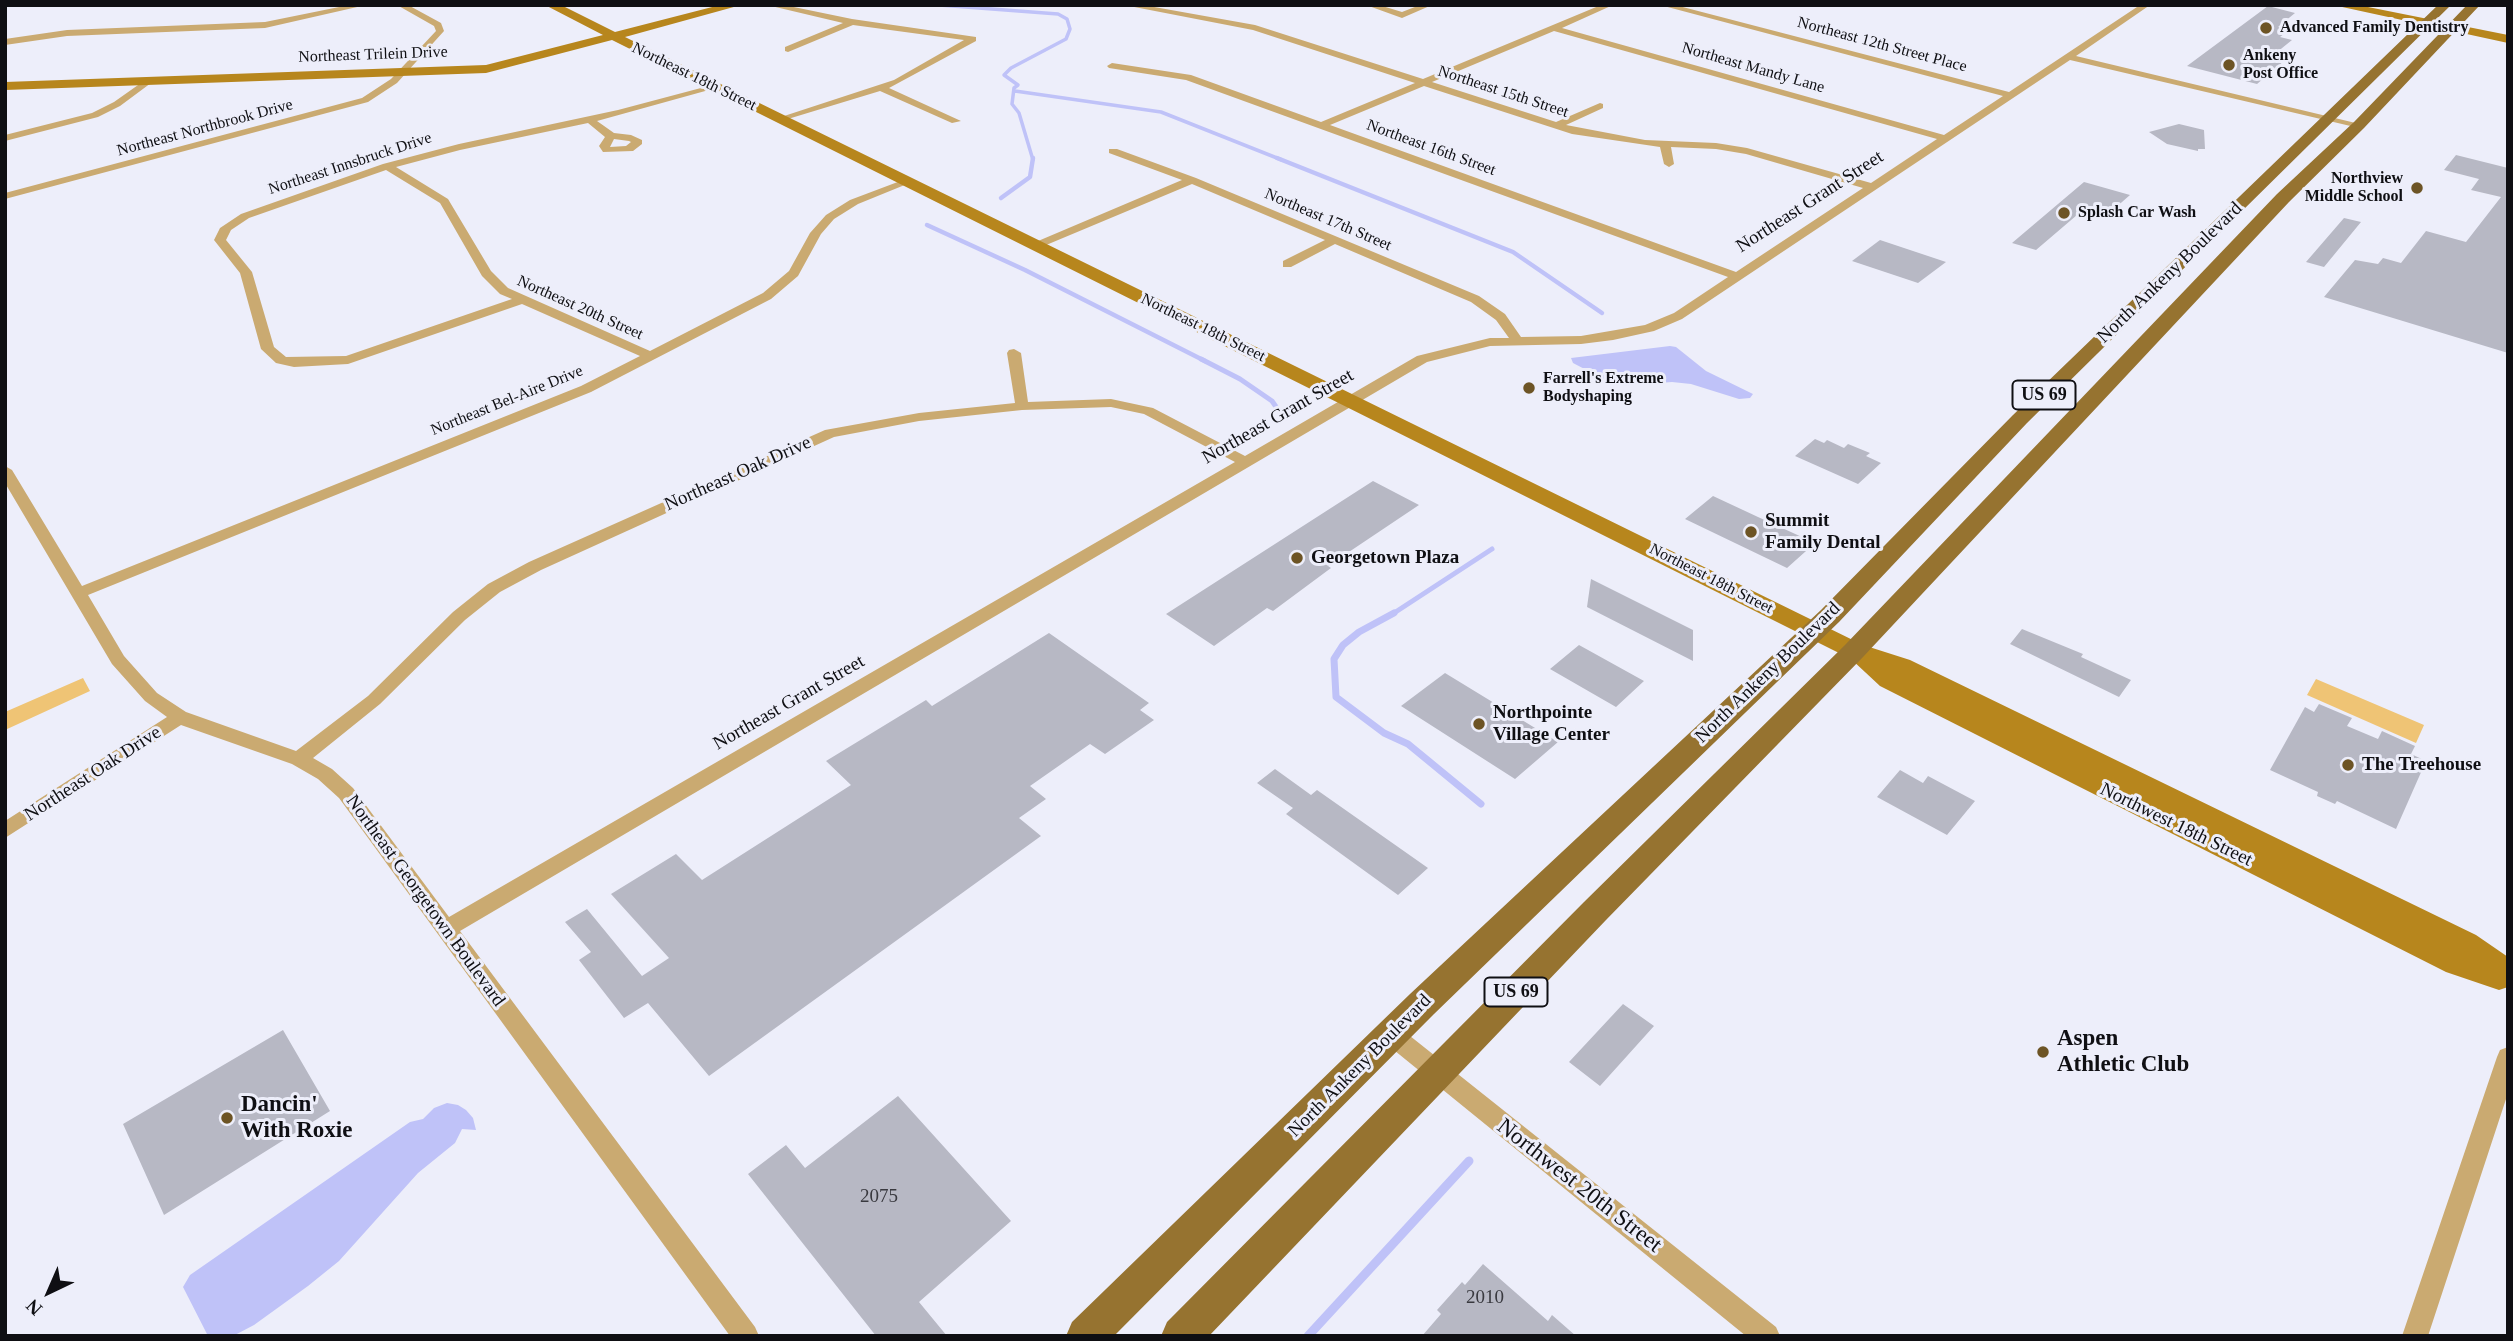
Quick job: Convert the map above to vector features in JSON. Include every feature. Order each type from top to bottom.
[{"type":"main road","name":"Northeast 18th Street","points":[[551,5],[1854,651]]},
{"type":"main road","name":"Northeast Trilein Drive","points":[[5,86],[486,69],[735,5]]},
{"type":"main road","points":[[2339,5],[2508,39]]},
{"type":"main road","name":"North Ankeny Boulevard","points":[[1181,1336],[1604,901],[1854,651],[2283,198],[2358,125],[2440,26],[2445,5]]},
{"type":"main road","name":"North Ankeny Boulevard","points":[[1086,1336],[1547,883],[1814,631],[2020,419],[2330,118],[2440,26],[2474,5]]},
{"type":"main road","points":[[1854,651],[1901,666],[2465,944],[2508,973]]},
{"type":"main road","name":"Northwest 18th Street","points":[[1854,651],[1889,680],[2092,783],[2457,963],[2508,980]]},
{"type":"street","points":[[5,42],[68,33],[255,26],[303,19],[362,5]]},
{"type":"street","name":"Northeast Northbrook Drive","points":[[5,197],[348,106],[379,92],[404,71],[440,31],[438,25],[401,5]]},
{"type":"street","points":[[771,5],[852,22],[973,39],[911,76],[782,120]]},
{"type":"street","name":"Northeast 15th Street","points":[[1128,5],[1245,26],[1556,126],[1607,139],[1665,145],[1716,146],[1746,151],[1872,187]]},
{"type":"street","points":[[1370,5],[1402,15],[1428,5]]},
{"type":"street","name":"Northeast 12th Street Place","points":[[1664,5],[2010,95]]},
{"type":"street","name":"Northeast Grant Street","points":[[446,929],[1422,359],[1465,346],[1516,339],[1598,338],[1649,328],[1678,316],[2146,5]]},
{"type":"street","points":[[1322,125],[1599,7]]},
{"type":"street","points":[[1582,8],[1599,7]]},
{"type":"street","points":[[788,49],[852,22]]},
{"type":"street","name":"Northeast Mandy Lane","points":[[1553,28],[1944,138]]},
{"type":"street","points":[[2070,57],[2358,125]]},
{"type":"street","name":"Northeast 16th Street","points":[[1112,66],[1188,77],[1736,276]]},
{"type":"street","points":[[5,138],[95,115],[117,104],[148,81]]},
{"type":"street","name":"Northeast Innsbruck Drive","points":[[522,300],[348,360],[310,364],[281,360],[272,355],[243,265],[223,246],[221,234],[245,216],[387,166],[589,119],[709,84]]},
{"type":"street","points":[[882,88],[956,121]]},
{"type":"street","points":[[1556,126],[1600,106]]},
{"type":"street","points":[[589,119],[611,136]]},
{"type":"street","points":[[1665,145],[1669,164]]},
{"type":"street","name":"Northeast 17th Street","points":[[1114,151],[1192,180],[1475,299],[1501,317],[1516,339]]},
{"type":"street","name":"Northeast 20th Street","points":[[387,166],[444,201],[493,282],[522,300],[650,356]]},
{"type":"street","points":[[1035,246],[1192,180]]},
{"type":"street","name":"Northeast Bel-Aire Drive","points":[[79,593],[555,402],[650,356],[766,296],[794,274],[816,233],[830,217],[854,202],[907,182]]},
{"type":"street","points":[[1287,264],[1334,240]]},
{"type":"street","points":[[1014,353],[1022,406]]},
{"type":"street","name":"Northeast Oak Drive","points":[[299,759],[374,700],[475,602],[535,566],[830,433],[919,417],[1022,406],[1097,402],[1137,408],[1160,416],[1244,461]]},
{"type":"street","name":"Northeast Georgetown Boulevard","points":[[5,470],[118,660],[151,697],[180,718],[299,759],[325,774],[346,793],[746,1336]]},
{"type":"street","name":"Northeast Oak Drive","points":[[5,831],[180,718]]},
{"type":"street","name":"Northwest 20th Street","points":[[1392,1035],[1437,1074],[1767,1336]]},
{"type":"street","points":[[2415,1336],[2508,1057]]},
{"type":"shaded area","points":[[83,678],[90,691],[5,730],[5,712]]},
{"type":"shaded area","points":[[2316,679],[2424,725],[2416,743],[2307,695]]},
{"type":"water","points":[[1676,347],[1706,371],[1753,394],[1750,398],[1739,399],[1691,384],[1672,382],[1617,386],[1573,363],[1571,358]]},
{"type":"water","points":[[447,1103],[466,1110],[473,1118],[476,1130],[462,1129],[455,1143],[418,1173],[339,1261],[308,1286],[254,1325],[233,1336],[208,1336],[183,1287],[190,1275],[410,1122],[423,1119],[434,1108]]},
{"type":"building","points":[[2268,6],[2295,13],[2278,27],[2290,29],[2280,37],[2292,40],[2271,57],[2285,60],[2257,84],[2187,66]]},
{"type":"building","points":[[2179,124],[2204,130],[2205,149],[2198,151],[2167,144],[2149,132]]},
{"type":"building","name":"Northview Middle School","points":[[2456,155],[2508,168],[2508,353],[2324,297],[2355,260],[2378,264],[2383,258],[2401,263],[2426,231],[2466,242],[2501,197],[2471,190],[2479,179],[2444,170]]},
{"type":"building","points":[[2084,182],[2130,195],[2106,216],[2084,209],[2036,250],[2012,243]]},
{"type":"building","points":[[2344,218],[2361,222],[2324,267],[2306,262]]},
{"type":"building","points":[[1880,240],[1946,262],[1918,283],[1852,261]]},
{"type":"building","points":[[1815,439],[1824,443],[1827,440],[1844,448],[1848,444],[1870,453],[1866,456],[1881,463],[1858,484],[1795,456]]},
{"type":"building","name":"Georgetown Plaza","points":[[1373,481],[1419,505],[1328,566],[1331,568],[1273,611],[1267,608],[1214,646],[1166,614]]},
{"type":"building","name":"Summit Family Dental","points":[[1713,496],[1815,543],[1787,568],[1685,519]]},
{"type":"building","points":[[1591,579],[1693,630],[1693,661],[1587,607]]},
{"type":"building","points":[[2022,629],[2083,654],[2081,657],[2131,680],[2119,697],[2010,644]]},
{"type":"building","points":[[1049,633],[1149,703],[1140,710],[1154,720],[1105,754],[1090,744],[1030,786],[1046,799],[1019,818],[1041,836],[709,1076],[648,1003],[624,1018],[579,960],[591,952],[565,922],[587,909],[642,976],[669,958],[611,894],[676,854],[702,880],[851,785],[826,761],[926,700],[932,706]]},
{"type":"building","points":[[1579,645],[1644,681],[1616,707],[1550,669]]},
{"type":"building","name":"Northpointe Village Center","points":[[1445,673],[1558,742],[1515,779],[1401,706]]},
{"type":"building","name":"The Treehouse","points":[[2319,704],[2352,718],[2347,726],[2378,739],[2382,731],[2415,746],[2411,754],[2426,761],[2396,829],[2337,801],[2335,804],[2317,796],[2318,792],[2270,770],[2305,707],[2314,712]]},
{"type":"building","points":[[1275,769],[1311,795],[1317,790],[1428,868],[1398,895],[1286,814],[1293,808],[1257,783]]},
{"type":"building","points":[[1900,770],[1923,783],[1928,776],[1975,801],[1947,835],[1877,797]]},
{"type":"building","points":[[1623,1004],[1654,1026],[1600,1086],[1569,1062]]},
{"type":"building","name":"Dancin' With Roxie","points":[[283,1030],[330,1111],[164,1215],[123,1124]]},
{"type":"building","points":[[898,1096],[1011,1221],[919,1302],[947,1336],[876,1336],[748,1174],[786,1145],[805,1168]]},
{"type":"building","points":[[1483,1264],[1548,1321],[1552,1315],[1576,1336],[1422,1336],[1441,1314],[1437,1310],[1462,1282],[1465,1285]]},
{"type":"waterway","points":[[939,5],[1058,14],[1067,19],[1070,29],[1066,39],[1011,68],[1004,75],[1018,85],[1014,88],[1012,104],[1019,113],[1033,159]]},
{"type":"waterway","points":[[1015,91],[1161,112],[1282,160]]},
{"type":"waterway","points":[[1277,158],[1513,252],[1602,313]]},
{"type":"waterway","points":[[1001,198],[1030,177],[1033,159]]},
{"type":"waterway","points":[[927,225],[1025,270],[1205,361]]},
{"type":"waterway","points":[[1201,359],[1240,379],[1272,401],[1281,414]]},
{"type":"waterway","points":[[1391,615],[1492,549]]},
{"type":"waterway","points":[[1394,613],[1359,632],[1343,645],[1334,659],[1336,697],[1384,733],[1408,744],[1481,804]]},
{"type":"waterway","points":[[1308,1336],[1469,1161]]},
{"type":"place","name":"Advanced Family Dentistry","points":[[2266,28]]},
{"type":"place","name":"Ankeny Post Office","points":[[2229,65]]},
{"type":"place","name":"Northview Middle School","points":[[2417,188]]},
{"type":"place","name":"Splash Car Wash","points":[[2064,213]]},
{"type":"place","name":"Farrell's Extreme Bodyshaping","points":[[1529,388]]},
{"type":"place","name":"Summit Family Dental","points":[[1751,532]]},
{"type":"place","name":"Georgetown Plaza","points":[[1297,558]]},
{"type":"place","name":"Northpointe Village Center","points":[[1479,724]]},
{"type":"place","name":"The Treehouse","points":[[2348,765]]},
{"type":"place","name":"Aspen Athletic Club","points":[[2043,1052]]},
{"type":"place","name":"Dancin' With Roxie","points":[[227,1118]]}]
